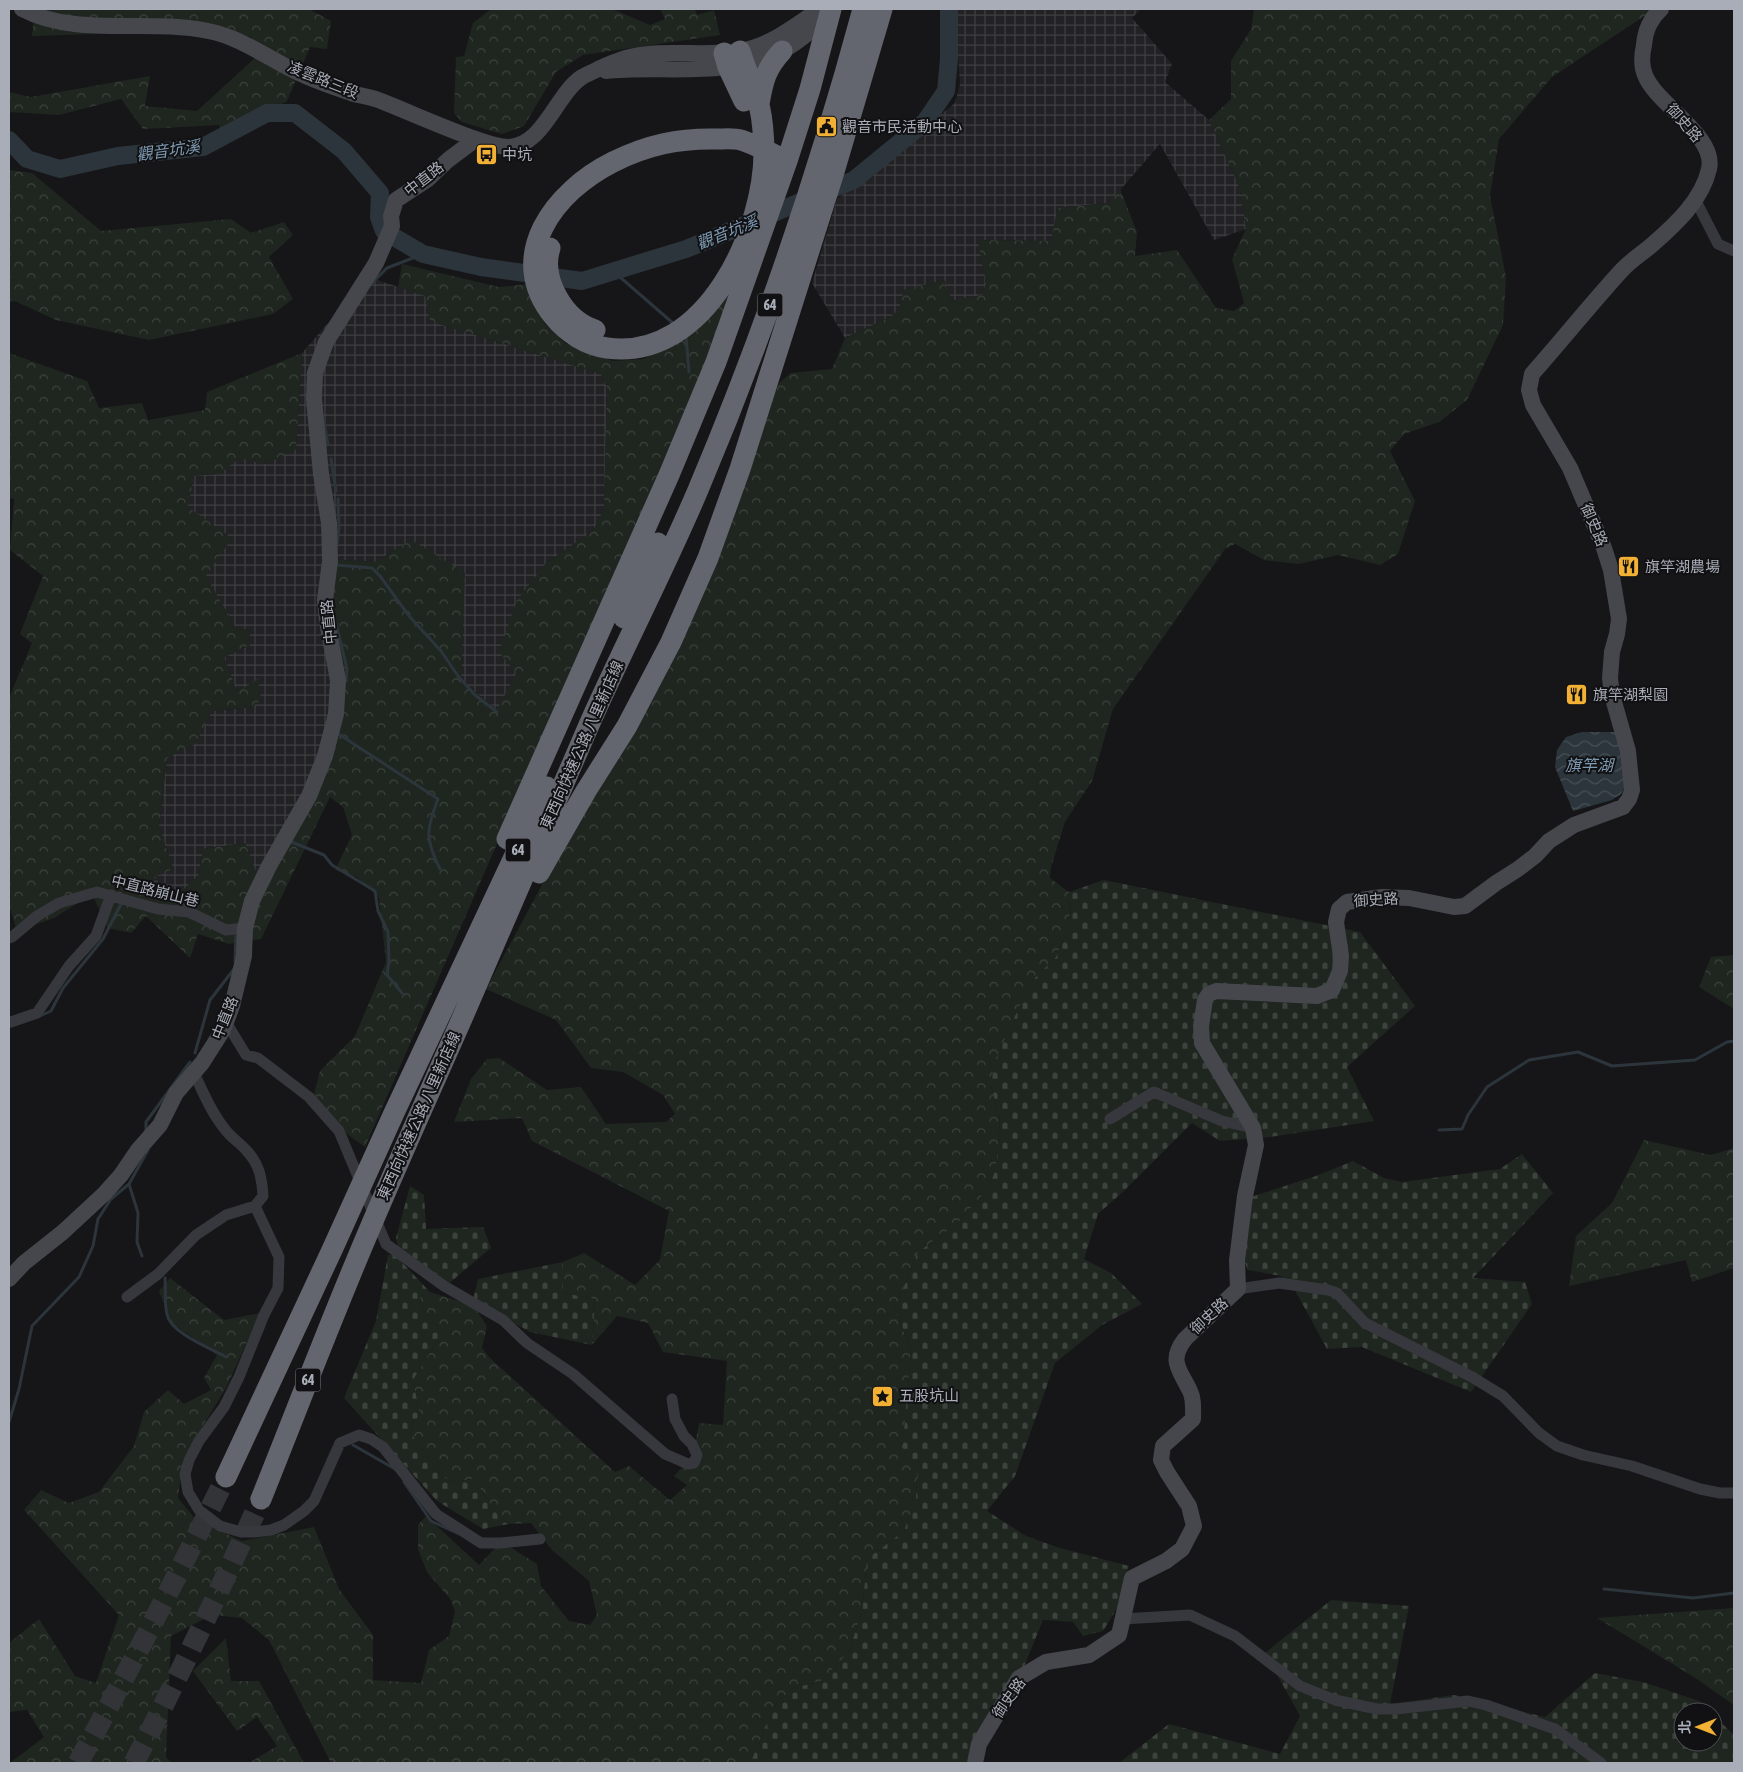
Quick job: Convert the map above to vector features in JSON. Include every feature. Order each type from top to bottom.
[{"type":"highway","points":[[638,585],[669,475],[716,362],[786,161],[810,89],[831,9]]},
{"type":"highway","name":"東西向快速公路 八里新店線","points":[[226,1478],[429,1037],[528,829],[685,484],[733,366],[783,225],[823,100],[848,9]]},
{"type":"highway","name":"東西向快速公路 八里新店線","points":[[261,1499],[356,1260],[591,721],[638,585],[698,490],[747,371],[840,96],[863,9]]},
{"type":"highway","points":[[462,1018],[549,854],[627,726],[670,642],[708,558],[740,469],[833,175],[882,9]]},
{"type":"highway","points":[[753,191],[764,149],[759,104],[764,79],[772,62],[782,51]]},
{"type":"highway","points":[[734,59],[759,104]]},
{"type":"highway","points":[[734,59],[741,94],[748,116],[750,133],[751,164],[753,191],[750,227],[741,250],[716,295],[684,328],[668,338],[641,348],[605,348],[588,343],[572,334],[560,324],[550,312],[534,280],[535,247],[541,230],[551,213],[564,197],[605,166],[648,147],[669,141],[693,139],[740,140],[786,161],[833,175]]},
{"type":"street","name":"凌雲路三段","points":[[22,9],[54,20],[79,24],[167,25],[228,36],[259,50],[295,71],[352,94],[379,100],[476,139],[509,147],[523,144],[532,138],[572,86],[582,77],[611,63],[642,55],[734,59],[782,51],[802,39],[838,9]]},
{"type":"street","name":"凌雲路三段","points":[[734,59],[778,38],[820,9]]},
{"type":"street","name":"御史路","points":[[975,1763],[979,1744],[1019,1678],[1046,1662],[1089,1655],[1119,1635],[1132,1578],[1166,1561],[1182,1549],[1194,1526],[1189,1506],[1167,1472],[1162,1460],[1163,1446],[1193,1419],[1192,1398],[1178,1370],[1176,1354],[1179,1346],[1185,1339],[1238,1289],[1237,1260],[1245,1196],[1256,1145],[1252,1128],[1202,1043],[1203,1009],[1209,994],[1216,991],[1227,991],[1317,996],[1332,990],[1340,971],[1341,956],[1336,922],[1339,909],[1347,902],[1382,897],[1409,898],[1454,907],[1465,906],[1536,856],[1549,841],[1574,825],[1623,807],[1630,799],[1632,790],[1628,751],[1612,695],[1610,678],[1610,665],[1617,634],[1618,619],[1611,570],[1604,548],[1570,468],[1533,405],[1529,383],[1532,374],[1623,269],[1679,221],[1703,186],[1709,169],[1708,154],[1701,140],[1649,85],[1644,73],[1642,54],[1645,37],[1653,15],[1661,9]]},
{"type":"street","name":"中直路","points":[[9,1280],[24,1263],[63,1232],[122,1175],[160,1124],[176,1093],[202,1063],[222,1030],[232,1006],[244,956],[245,928],[252,901],[268,866],[309,796],[325,756],[336,714],[338,680],[325,600],[330,561],[329,523],[321,474],[314,400],[315,373],[326,342],[376,263],[392,226],[391,216],[396,200],[428,179],[448,160],[476,139]]},
{"type":"street","points":[[1695,199],[1718,244],[1734,250]]},
{"type":"street","name":"中直路崩山巷","points":[[9,938],[37,916],[59,903],[97,892],[158,910],[189,912],[226,930],[245,928]]},
{"type":"street","points":[[11,1022],[37,1013],[69,966],[96,936],[110,895]]},
{"type":"street","points":[[232,1006],[226,1022],[246,1055],[258,1058],[309,1096],[339,1131],[386,1244],[444,1286],[503,1320],[527,1343],[573,1374],[665,1454],[688,1464],[694,1463],[697,1455],[675,1419],[672,1399]]},
{"type":"street","points":[[128,1297],[158,1274],[196,1235],[226,1215],[254,1206],[263,1196],[258,1164],[245,1148],[235,1142],[223,1127],[194,1073]]},
{"type":"street","points":[[1110,1119],[1154,1092],[1222,1121],[1252,1128]]},
{"type":"street","points":[[254,1206],[279,1257],[278,1288],[264,1315],[239,1377],[224,1408],[199,1441],[189,1460],[185,1474],[186,1485],[194,1503],[220,1526],[241,1532],[263,1531],[284,1525],[304,1511],[314,1501],[340,1443],[359,1435],[371,1439],[383,1447],[436,1514],[481,1542],[540,1539]]},
{"type":"street","points":[[1238,1289],[1279,1283],[1338,1293],[1365,1322],[1472,1377],[1502,1396],[1538,1433],[1557,1446],[1583,1455],[1632,1466],[1700,1489],[1720,1493],[1734,1493]]},
{"type":"street","points":[[1122,1619],[1190,1615],[1235,1636],[1300,1686],[1335,1700],[1377,1709],[1396,1709],[1468,1701],[1486,1704],[1555,1729],[1601,1763]]},
{"type":"shaded area","points":[[955,9],[1141,9],[1132,18],[1172,64],[1165,82],[1209,120],[1240,188],[1246,229],[1214,240],[1160,144],[1109,203],[1058,208],[1051,241],[978,240],[986,284],[982,295],[952,301],[944,280],[904,290],[899,310],[890,317],[845,338],[812,283],[837,199],[955,103],[960,84]]},
{"type":"shaded area","points":[[368,277],[426,296],[430,321],[601,374],[607,388],[604,509],[593,531],[546,563],[517,673],[497,711],[461,680],[464,573],[411,540],[375,562],[330,559],[335,673],[330,725],[300,805],[257,875],[245,843],[203,849],[199,875],[174,899],[153,877],[173,869],[159,826],[167,758],[195,744],[212,711],[253,707],[237,692],[224,657],[250,645],[249,629],[237,630],[205,576],[187,507],[194,475],[220,474],[239,457],[265,464],[296,449],[302,353]]},
{"type":"green space","points":[[35,9],[309,9],[331,21],[327,49],[310,47],[287,101],[223,136],[219,125],[143,129],[121,99],[59,115],[9,112],[9,92],[31,97],[150,76],[145,106],[197,111],[256,57],[251,37],[221,30],[32,36]]},
{"type":"green space","points":[[491,9],[612,9],[650,25],[665,19],[660,9],[695,9],[697,15],[714,10],[720,35],[583,55],[556,72],[524,126],[502,134],[462,122],[454,113],[456,57],[464,56],[473,23]]},
{"type":"green space","points":[[1254,9],[1655,9],[1552,77],[1499,139],[1490,196],[1506,277],[1503,325],[1467,400],[1439,422],[1404,434],[1390,451],[1415,501],[1398,554],[1380,565],[1338,555],[1299,564],[1264,560],[1235,544],[1225,549],[1113,709],[1092,781],[1065,822],[1051,867],[1050,878],[1069,892],[1070,925],[1056,957],[1030,983],[991,1086],[1000,1119],[996,1169],[987,1190],[956,1225],[918,1252],[895,1309],[911,1349],[903,1456],[917,1474],[916,1499],[904,1531],[867,1559],[862,1613],[848,1653],[821,1681],[794,1688],[777,1703],[750,1763],[331,1763],[269,1640],[242,1618],[212,1615],[171,1636],[166,1757],[172,1763],[10,1763],[44,1737],[27,1710],[9,1712],[9,1643],[39,1619],[75,1676],[96,1683],[119,1615],[24,1510],[41,1490],[69,1503],[99,1492],[134,1446],[144,1412],[168,1390],[184,1404],[211,1390],[204,1378],[217,1355],[172,1323],[159,1291],[170,1278],[224,1320],[260,1313],[227,1386],[183,1459],[178,1498],[196,1520],[242,1541],[314,1527],[339,1589],[373,1635],[373,1680],[421,1683],[429,1650],[449,1636],[455,1611],[451,1600],[427,1572],[418,1549],[418,1525],[426,1516],[479,1565],[495,1548],[507,1545],[537,1564],[541,1586],[569,1621],[590,1625],[597,1615],[589,1581],[552,1550],[531,1523],[509,1524],[499,1517],[474,1479],[452,1482],[442,1476],[412,1435],[411,1424],[420,1415],[413,1380],[438,1339],[438,1327],[422,1309],[420,1297],[430,1292],[474,1306],[487,1326],[482,1348],[489,1357],[615,1472],[629,1466],[670,1500],[687,1485],[674,1476],[693,1456],[699,1423],[723,1425],[727,1361],[663,1352],[648,1323],[617,1316],[592,1345],[595,1299],[563,1293],[563,1262],[584,1253],[635,1285],[660,1260],[669,1211],[532,1141],[522,1118],[454,1122],[471,1079],[487,1059],[499,1058],[547,1090],[581,1087],[606,1124],[666,1122],[675,1114],[663,1095],[623,1072],[591,1068],[556,1020],[486,989],[709,574],[772,389],[791,373],[832,369],[845,338],[890,317],[899,310],[904,290],[944,280],[952,301],[982,295],[986,284],[978,240],[1051,241],[1058,208],[1109,203],[1120,189],[1137,232],[1135,256],[1177,250],[1216,308],[1234,311],[1244,303],[1232,259],[1246,229],[1240,188],[1209,120],[1231,99],[1231,61],[1251,29]]},
{"type":"green space","points":[[9,170],[32,173],[101,231],[231,219],[251,233],[284,222],[293,235],[269,257],[293,299],[273,314],[149,340],[56,320],[15,301],[9,302]]},
{"type":"green space","points":[[402,264],[499,287],[530,284],[545,324],[565,343],[613,361],[644,359],[690,329],[737,277],[746,280],[551,720],[365,1147],[328,1120],[314,1094],[320,1071],[355,1036],[386,962],[379,898],[357,877],[335,870],[352,835],[343,807],[330,797],[261,939],[229,944],[198,934],[190,958],[146,916],[131,933],[108,928],[92,894],[54,918],[17,931],[9,906],[9,698],[32,643],[20,634],[43,576],[10,550],[14,499],[9,498],[9,353],[87,381],[99,408],[142,403],[148,420],[205,410],[207,392],[302,353],[296,449],[265,464],[239,458],[220,474],[194,476],[188,507],[232,538],[206,576],[237,630],[249,629],[250,645],[224,657],[237,692],[258,679],[261,699],[253,707],[212,711],[195,744],[167,758],[159,826],[173,869],[154,877],[174,899],[199,875],[203,849],[245,843],[257,875],[300,805],[330,725],[329,559],[375,562],[411,540],[465,573],[461,680],[497,710],[516,673],[499,652],[517,600],[546,563],[593,531],[604,509],[607,388],[601,374],[430,321],[425,296],[398,287]]},
{"type":"green space","points":[[1104,880],[1360,932],[1415,1006],[1347,1067],[1374,1121],[1270,1137],[1220,1141],[1192,1123],[1125,1190],[1098,1214],[1084,1259],[1111,1273],[1142,1304],[1102,1325],[1055,1363],[1015,1476],[987,1511],[1026,1536],[1060,1548],[1129,1566],[1123,1585],[1122,1600],[1103,1631],[1083,1636],[1073,1622],[1043,1620],[1017,1684],[973,1763],[750,1763],[777,1703],[794,1688],[821,1681],[848,1653],[862,1613],[867,1559],[904,1531],[916,1499],[917,1474],[902,1456],[911,1349],[895,1309],[918,1252],[956,1225],[987,1190],[996,1169],[1000,1119],[991,1086],[994,1063],[1030,983],[1056,957],[1070,925],[1069,892]]},
{"type":"green space","points":[[1734,955],[1734,1009],[1699,987],[1711,957]]},
{"type":"green space","points":[[1644,1140],[1711,1155],[1734,1148],[1734,1268],[1692,1282],[1686,1260],[1569,1286],[1576,1236],[1612,1203]]},
{"type":"green space","points":[[1522,1154],[1553,1193],[1473,1278],[1525,1282],[1532,1304],[1471,1392],[1362,1347],[1327,1349],[1296,1292],[1281,1276],[1248,1270],[1243,1258],[1251,1197],[1316,1176],[1353,1161],[1384,1178],[1402,1182],[1500,1169]]},
{"type":"green space","points":[[410,1186],[424,1195],[426,1229],[483,1227],[491,1248],[447,1285],[399,1251],[396,1238]]},
{"type":"green space","points":[[388,1255],[395,1255],[430,1292],[420,1297],[422,1309],[438,1327],[438,1339],[413,1380],[420,1415],[411,1424],[412,1435],[442,1476],[452,1482],[474,1479],[499,1517],[509,1524],[483,1529],[437,1501],[344,1398],[376,1321]]},
{"type":"green space","points":[[563,1262],[563,1293],[595,1299],[592,1345],[530,1332],[473,1300],[478,1279]]},
{"type":"green space","points":[[1331,1600],[1409,1606],[1390,1704],[1454,1695],[1545,1717],[1595,1673],[1643,1682],[1699,1701],[1673,1702],[1673,1752],[1723,1752],[1723,1725],[1734,1735],[1734,1763],[1119,1763],[1169,1724],[1280,1754],[1300,1716],[1265,1653]]},
{"type":"green space","points":[[1734,1608],[1734,1705],[1694,1677],[1597,1618]]},
{"type":"green space","points":[[226,1638],[231,1681],[259,1681],[304,1763],[249,1763],[277,1746],[257,1717],[237,1731],[193,1671]]},
{"type":"water","name":"旗竿湖","points":[[1582,732],[1615,732],[1620,741],[1625,786],[1621,794],[1612,800],[1573,811],[1555,767],[1557,750],[1566,737]]},
{"type":"waterway","name":"觀音坑溪","points":[[394,237],[423,254],[481,267],[582,281],[686,249],[854,180],[925,122],[946,91],[949,59],[949,9]]},
{"type":"waterway","name":"觀音坑溪","points":[[9,140],[27,159],[60,169],[118,156],[203,147],[267,113],[295,113],[344,151],[380,193],[379,217],[384,231]]},
{"type":"waterway","points":[[372,283],[387,268],[423,254]]},
{"type":"waterway","points":[[613,271],[674,324]]},
{"type":"waterway","points":[[686,336],[689,372]]},
{"type":"waterway","points":[[324,422],[328,444]]},
{"type":"waterway","points":[[331,459],[336,491]]},
{"type":"waterway","points":[[337,545],[339,527],[338,499]]},
{"type":"waterway","points":[[336,565],[372,568],[409,616],[441,651],[458,676],[475,695],[497,712]]},
{"type":"waterway","points":[[335,619],[347,669],[346,681]]},
{"type":"waterway","points":[[337,733],[438,799],[431,819],[429,834],[432,850],[440,869]]},
{"type":"waterway","points":[[289,841],[324,855],[332,865],[375,891],[378,911],[388,932],[389,961],[387,975],[402,993]]},
{"type":"waterway","points":[[40,1016],[51,1011],[63,988],[103,939],[121,904]]},
{"type":"waterway","points":[[235,961],[236,936]]},
{"type":"waterway","points":[[195,1053],[210,1000],[234,969]]},
{"type":"waterway","points":[[1439,1130],[1462,1129],[1468,1115],[1487,1087],[1529,1060],[1578,1052],[1612,1066],[1695,1060],[1727,1042],[1734,1041]]},
{"type":"waterway","points":[[146,1132],[146,1122],[190,1062]]},
{"type":"waterway","points":[[9,1422],[19,1389],[32,1326],[79,1277],[93,1246],[98,1219],[111,1199],[129,1184],[148,1150]]},
{"type":"waterway","points":[[129,1184],[138,1213],[137,1242],[142,1256]]},
{"type":"waterway","points":[[165,1278],[167,1314],[170,1321],[183,1334],[226,1357]]},
{"type":"waterway","points":[[353,1445],[395,1469]]},
{"type":"waterway","points":[[404,1482],[431,1521],[457,1533]]},
{"type":"waterway","points":[[1604,1589],[1693,1598],[1734,1593]]},
{"type":"tunnel","points":[[78,1763],[154,1621],[226,1477]]},
{"type":"tunnel","points":[[134,1763],[231,1566],[261,1499]]},
{"type":"place","name":"觀音市民活動中心","points":[[826,127]]},
{"type":"place","name":"中坑","points":[[486,155]]},
{"type":"place","name":"旗竿湖農場","points":[[1629,567]]},
{"type":"place","name":"旗竿湖梨園","points":[[1577,695]]},
{"type":"place","name":"五股坑山","points":[[883,1396]]}]
